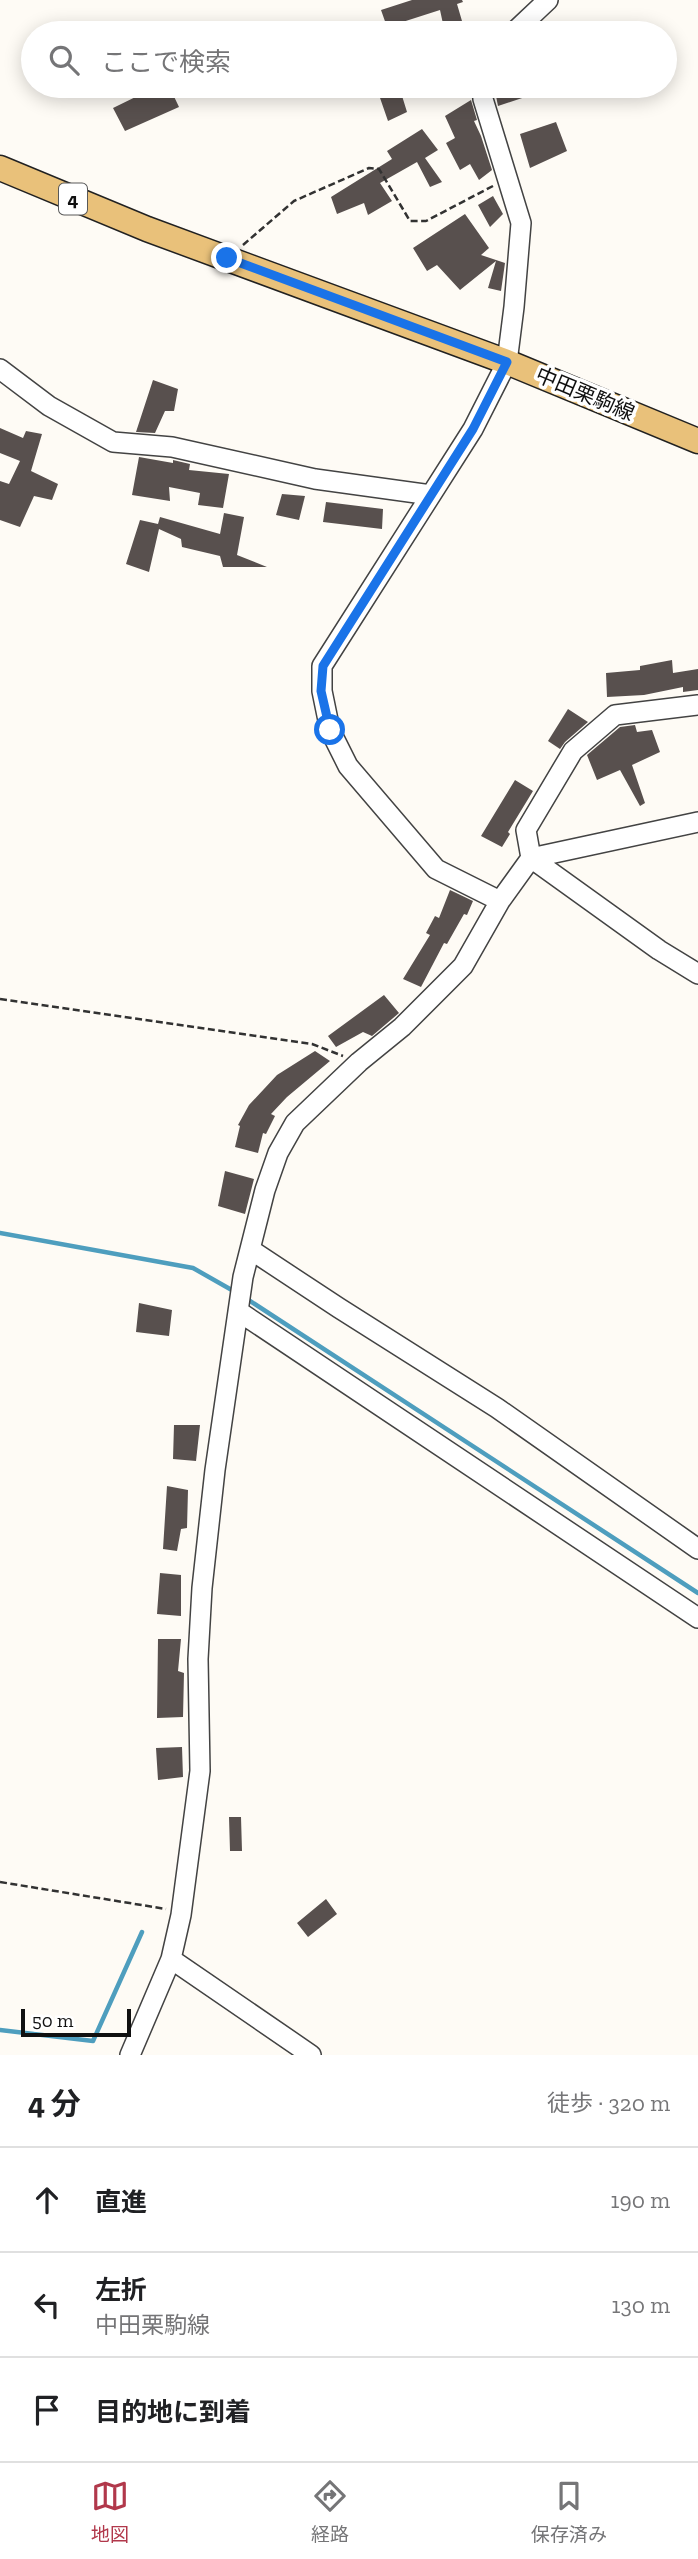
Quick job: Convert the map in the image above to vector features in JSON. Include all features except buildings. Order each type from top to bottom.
[{"type":"main road","name":"中田栗駒線","points":[[0,169],[147,229],[507,362],[698,441]]},
{"type":"street","points":[[526,21],[548,0]]},
{"type":"street","points":[[483,98],[521,223],[507,362],[473,429],[323,666],[321,691],[330,730],[348,766],[436,869],[500,901]]},
{"type":"street","points":[[0,369],[49,406],[113,442],[172,447],[315,479],[432,495]]},
{"type":"street","points":[[698,705],[615,715],[573,751],[526,830],[531,858],[659,950],[698,974]]},
{"type":"street","points":[[130,2055],[170,1959],[181,1912],[200,1771],[198,1659],[202,1588],[215,1470],[242,1285],[274,1165],[295,1123],[359,1062],[402,1027],[463,966],[500,901],[531,858],[698,822]]},
{"type":"street","points":[[251,1250],[497,1408],[698,1549]]},
{"type":"street","points":[[239,1308],[698,1618]]},
{"type":"street","points":[[170,1959],[311,2055]]},
{"type":"path","points":[[227,258],[294,201],[369,168],[379,169],[411,221],[425,221],[507,178]]},
{"type":"path","points":[[0,999],[312,1044],[359,1062]]},
{"type":"path","points":[[0,1882],[181,1912]]},
{"type":"waterway","points":[[0,1233],[193,1268],[237,1293]]},
{"type":"waterway","points":[[244,1297],[698,1593]]},
{"type":"waterway","points":[[0,2030],[93,2041],[142,1932]]},
{"type":"route","points":[[227,258],[507,362],[473,429],[323,666],[321,691],[330,730]]}]
